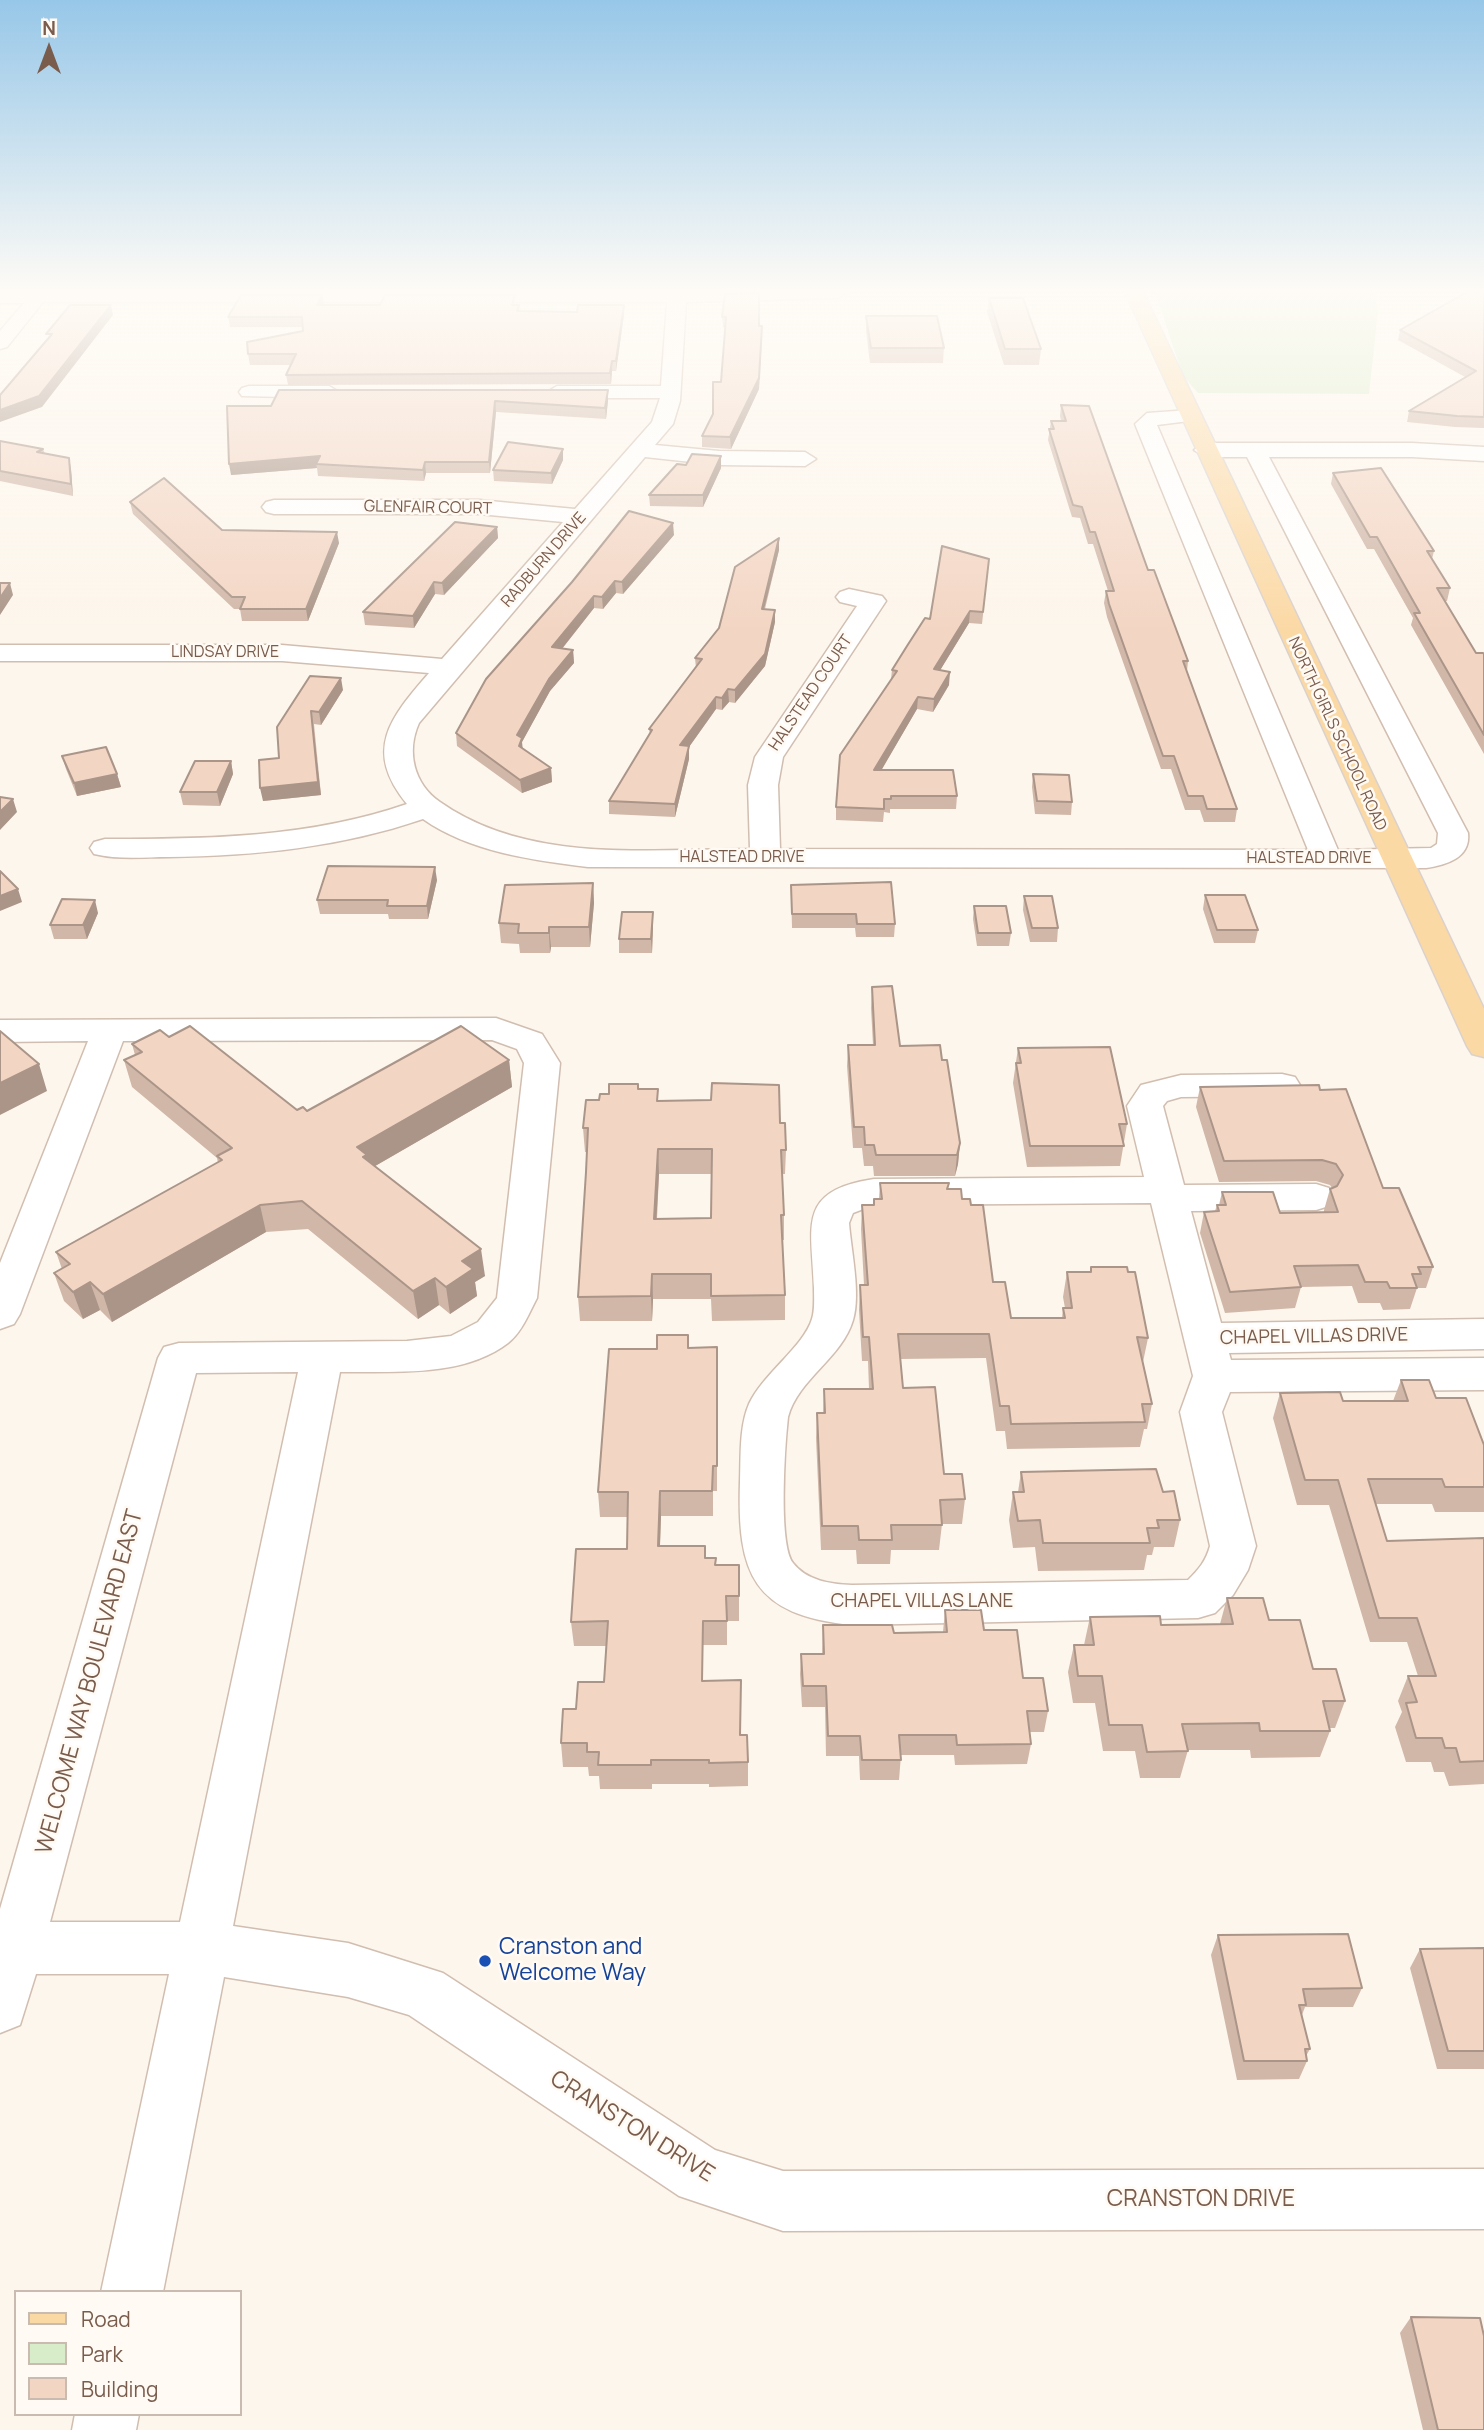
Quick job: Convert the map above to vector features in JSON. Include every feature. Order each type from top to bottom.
[{"type":"main road","name":"NORTH GIRLS SCHOOL ROAD","points":[[1184,405],[1395,859],[1476,1012],[1484,1045]]},
{"type":"street","name":"RADBURN DRIVE","points":[[428,807],[404,780],[398,762],[397,744],[409,715],[642,450],[662,424],[667,405]]},
{"type":"street","points":[[1189,416],[1154,417],[1146,424],[1326,859]]},
{"type":"street","points":[[642,450],[719,458],[805,459]]},
{"type":"street","points":[[1205,450],[1412,450],[1484,454]]},
{"type":"street","points":[[1255,450],[1454,837],[1448,851],[1433,858],[1395,859]]},
{"type":"street","name":"GLENFAIR COURT","points":[[274,507],[479,508],[582,517]]},
{"type":"street","name":"HALSTEAD COURT","points":[[765,857],[763,785],[769,757],[873,601],[849,597]]},
{"type":"street","name":"LINDSAY DRIVE","points":[[0,653],[291,653],[398,660],[450,668]]},
{"type":"street","points":[[105,848],[201,848],[289,842],[338,834],[428,807]]},
{"type":"street","name":"HALSTEAD DRIVE","points":[[428,807],[475,834],[551,854],[588,858],[1395,859]]},
{"type":"street","points":[[0,1031],[486,1029],[507,1032],[530,1042],[538,1052],[541,1063],[514,1307],[493,1332],[466,1348],[407,1356],[322,1358],[257,1665],[203,1948],[132,2290]]},
{"type":"street","points":[[0,1314],[110,1030]]},
{"type":"street","name":"CHAPEL VILLAS DRIVE","points":[[1282,1085],[1181,1086],[1154,1093],[1145,1106],[1209,1357],[1484,1334]]},
{"type":"street","name":"CHAPEL VILLAS LANE","points":[[1166,1194],[874,1192],[856,1194],[841,1201],[832,1210],[830,1223],[833,1319],[819,1341],[788,1376],[769,1408],[765,1433],[764,1550],[771,1569],[803,1595],[824,1603],[852,1605],[1198,1599],[1219,1581],[1229,1563],[1233,1546],[1201,1412],[1209,1357]]},
{"type":"street","points":[[1166,1194],[1316,1197]]},
{"type":"street","points":[[1209,1357],[1484,1374]]},
{"type":"street","name":"WELCOME WAY BOULEVARD EAST","points":[[0,2006],[180,1358],[322,1358]]},
{"type":"street","name":"CRANSTON DRIVE","points":[[16,1948],[203,1948],[348,1970],[423,1992],[700,2175],[783,2201],[1484,2199]]},
{"type":"building","points":[[495,405],[489,462],[425,462],[423,470],[316,464],[320,456],[229,464],[227,406]]},
{"type":"building","points":[[564,405],[605,405],[605,408]]},
{"type":"building","points":[[713,405],[746,405],[730,437],[702,436],[713,414]]},
{"type":"building","points":[[1061,405],[1089,406],[1148,570],[1154,570],[1188,661],[1183,661],[1237,809],[1207,809],[1203,796],[1188,796],[1174,756],[1163,756],[1109,604],[1106,591],[1114,591],[1095,532],[1090,532],[1082,507],[1073,505],[1049,429],[1054,429],[1051,421],[1066,421]]},
{"type":"building","points":[[1418,405],[1484,405],[1484,417],[1457,416],[1409,411]]},
{"type":"building","points":[[0,441],[43,449],[37,452],[69,458],[71,484],[0,471]]},
{"type":"building","points":[[508,442],[563,449],[551,473],[493,470]]},
{"type":"building","points":[[692,454],[721,456],[703,495],[649,495],[677,464],[686,465]]},
{"type":"building","points":[[1381,468],[1434,551],[1427,551],[1450,588],[1437,588],[1476,653],[1484,654],[1484,735],[1414,613],[1420,613],[1377,537],[1370,537],[1333,473]]},
{"type":"building","points":[[164,478],[222,530],[337,532],[306,609],[240,609],[245,597],[232,597],[130,502]]},
{"type":"building","points":[[629,511],[673,523],[622,582],[615,581],[602,597],[594,596],[552,647],[573,650],[549,679],[517,735],[522,738],[519,746],[551,768],[520,780],[456,733],[486,679],[572,582]]},
{"type":"building","points":[[455,522],[497,527],[442,583],[434,582],[413,616],[363,612]]},
{"type":"building","points":[[779,538],[762,609],[775,610],[765,654],[735,690],[728,689],[722,698],[716,697],[680,745],[689,746],[675,804],[609,801],[652,730],[649,729],[702,659],[695,658],[719,628],[735,567]]},
{"type":"building","points":[[942,546],[989,559],[983,612],[970,611],[934,669],[950,672],[934,699],[918,697],[874,770],[953,770],[957,796],[891,796],[891,799],[884,799],[884,809],[836,807],[840,755],[897,671],[892,670],[925,618],[930,619]]},
{"type":"building","points":[[0,583],[10,583],[0,598]]},
{"type":"building","points":[[310,676],[341,678],[319,712],[311,711],[318,782],[260,788],[259,760],[279,758],[277,727]]},
{"type":"building","points":[[106,747],[117,774],[74,783],[62,756]]},
{"type":"building","points":[[195,761],[231,761],[217,792],[180,792]]},
{"type":"building","points":[[1033,774],[1069,775],[1072,802],[1037,801]]},
{"type":"building","points":[[0,797],[13,799],[0,812]]},
{"type":"building","points":[[328,866],[435,867],[427,906],[387,906],[388,900],[317,900]]},
{"type":"building","points":[[0,871],[18,889],[0,896]]},
{"type":"building","points":[[891,882],[895,924],[857,924],[856,914],[792,914],[791,885]]},
{"type":"building","points":[[593,883],[589,927],[549,927],[549,933],[518,933],[519,924],[499,923],[505,885]]},
{"type":"building","points":[[1205,895],[1245,895],[1258,930],[1217,930]]},
{"type":"building","points":[[1024,896],[1052,896],[1058,928],[1032,928]]},
{"type":"building","points":[[62,899],[95,900],[83,925],[50,925]]},
{"type":"building","points":[[974,906],[1006,906],[1011,933],[978,933]]},
{"type":"building","points":[[622,912],[653,912],[651,939],[619,939]]},
{"type":"building","points":[[892,986],[900,1046],[940,1045],[942,1060],[947,1060],[960,1143],[957,1155],[876,1155],[874,1145],[865,1145],[864,1127],[854,1127],[848,1045],[875,1045],[872,987]]},
{"type":"building","points":[[190,1026],[297,1110],[303,1107],[307,1111],[461,1026],[509,1060],[357,1147],[367,1155],[363,1157],[481,1249],[462,1261],[473,1269],[446,1287],[435,1278],[413,1291],[302,1201],[260,1205],[103,1294],[90,1282],[73,1292],[54,1273],[70,1264],[56,1252],[222,1160],[217,1156],[232,1148],[124,1060],[142,1052],[132,1044],[160,1030],[169,1037]]},
{"type":"building","points":[[0,1031],[39,1064],[0,1083]]},
{"type":"building","points":[[1110,1047],[1127,1124],[1119,1124],[1124,1146],[1030,1146],[1016,1063],[1021,1063],[1018,1048]]},
{"type":"building","points":[[712,1083],[779,1085],[780,1123],[785,1123],[786,1150],[781,1150],[785,1295],[711,1296],[711,1274],[652,1274],[651,1296],[578,1297],[588,1128],[583,1128],[586,1100],[599,1100],[600,1094],[609,1094],[609,1084],[638,1084],[638,1089],[658,1089],[657,1101],[711,1100]],"holes":[[[658,1149],[712,1149],[711,1218],[654,1219]]]},
{"type":"building","points":[[1319,1085],[1320,1090],[1346,1089],[1383,1188],[1399,1188],[1433,1267],[1418,1267],[1421,1274],[1412,1274],[1417,1288],[1390,1288],[1387,1282],[1365,1282],[1358,1265],[1294,1266],[1301,1287],[1230,1292],[1204,1212],[1219,1211],[1217,1205],[1226,1205],[1222,1192],[1273,1192],[1280,1213],[1338,1212],[1330,1189],[1337,1186],[1343,1175],[1336,1164],[1322,1160],[1224,1161],[1200,1087]]},
{"type":"building","points":[[880,1183],[949,1183],[947,1189],[961,1189],[962,1199],[970,1199],[971,1205],[983,1205],[993,1282],[1005,1282],[1011,1318],[1065,1318],[1063,1308],[1072,1308],[1067,1272],[1091,1272],[1091,1267],[1127,1267],[1128,1272],[1135,1272],[1148,1338],[1137,1337],[1152,1404],[1142,1404],[1145,1422],[1011,1424],[1009,1406],[1000,1406],[989,1334],[898,1334],[903,1388],[935,1387],[944,1474],[962,1474],[965,1499],[940,1500],[942,1525],[891,1525],[892,1540],[859,1540],[858,1526],[822,1526],[817,1413],[825,1413],[824,1389],[873,1389],[869,1337],[863,1337],[860,1285],[868,1285],[862,1205],[874,1205],[874,1199],[882,1199]]},
{"type":"building","points":[[657,1335],[688,1335],[688,1348],[717,1347],[717,1466],[713,1466],[712,1491],[660,1491],[658,1546],[705,1546],[705,1558],[716,1558],[715,1565],[739,1565],[739,1596],[726,1596],[727,1621],[703,1621],[702,1681],[741,1680],[740,1735],[747,1735],[748,1762],[651,1760],[651,1765],[598,1765],[599,1752],[587,1752],[587,1743],[561,1743],[563,1709],[576,1709],[578,1682],[604,1682],[608,1621],[571,1622],[576,1549],[627,1549],[628,1492],[598,1492],[609,1349],[657,1349]]},
{"type":"building","points":[[1401,1380],[1429,1380],[1436,1398],[1466,1398],[1484,1445],[1484,1487],[1445,1487],[1442,1479],[1368,1479],[1387,1541],[1484,1538],[1484,1761],[1460,1762],[1456,1748],[1445,1748],[1442,1738],[1416,1738],[1406,1703],[1417,1702],[1408,1676],[1436,1676],[1417,1618],[1379,1618],[1338,1480],[1305,1480],[1280,1393],[1340,1392],[1343,1401],[1408,1401]]},
{"type":"building","points":[[1156,1469],[1163,1492],[1174,1491],[1180,1520],[1157,1520],[1159,1528],[1147,1528],[1150,1543],[1043,1543],[1040,1520],[1018,1521],[1013,1492],[1024,1492],[1021,1472]]},
{"type":"building","points":[[1227,1598],[1263,1598],[1269,1620],[1300,1620],[1313,1669],[1336,1669],[1345,1701],[1323,1701],[1330,1731],[1260,1731],[1259,1723],[1182,1724],[1188,1751],[1147,1752],[1142,1725],[1109,1725],[1102,1676],[1078,1676],[1074,1645],[1094,1645],[1090,1617],[1160,1616],[1161,1625],[1233,1624]]},
{"type":"building","points":[[945,1610],[981,1610],[984,1630],[1017,1630],[1023,1678],[1043,1678],[1048,1711],[1027,1711],[1031,1744],[957,1745],[956,1735],[899,1735],[901,1760],[862,1760],[860,1736],[828,1736],[826,1686],[803,1686],[801,1654],[824,1654],[823,1625],[892,1625],[894,1633],[947,1632]]},
{"type":"building","points":[[1348,1934],[1362,1988],[1303,1989],[1306,2005],[1299,2005],[1310,2049],[1305,2049],[1307,2061],[1244,2061],[1218,1935]]},
{"type":"building","points":[[1484,1948],[1484,2051],[1448,2051],[1420,1949]]},
{"type":"building","points":[[1411,2317],[1480,2318],[1484,2336],[1484,2430],[1438,2430]]},
{"type":"place","name":"Cranston and Welcome Way","points":[[485,1961]]}]
